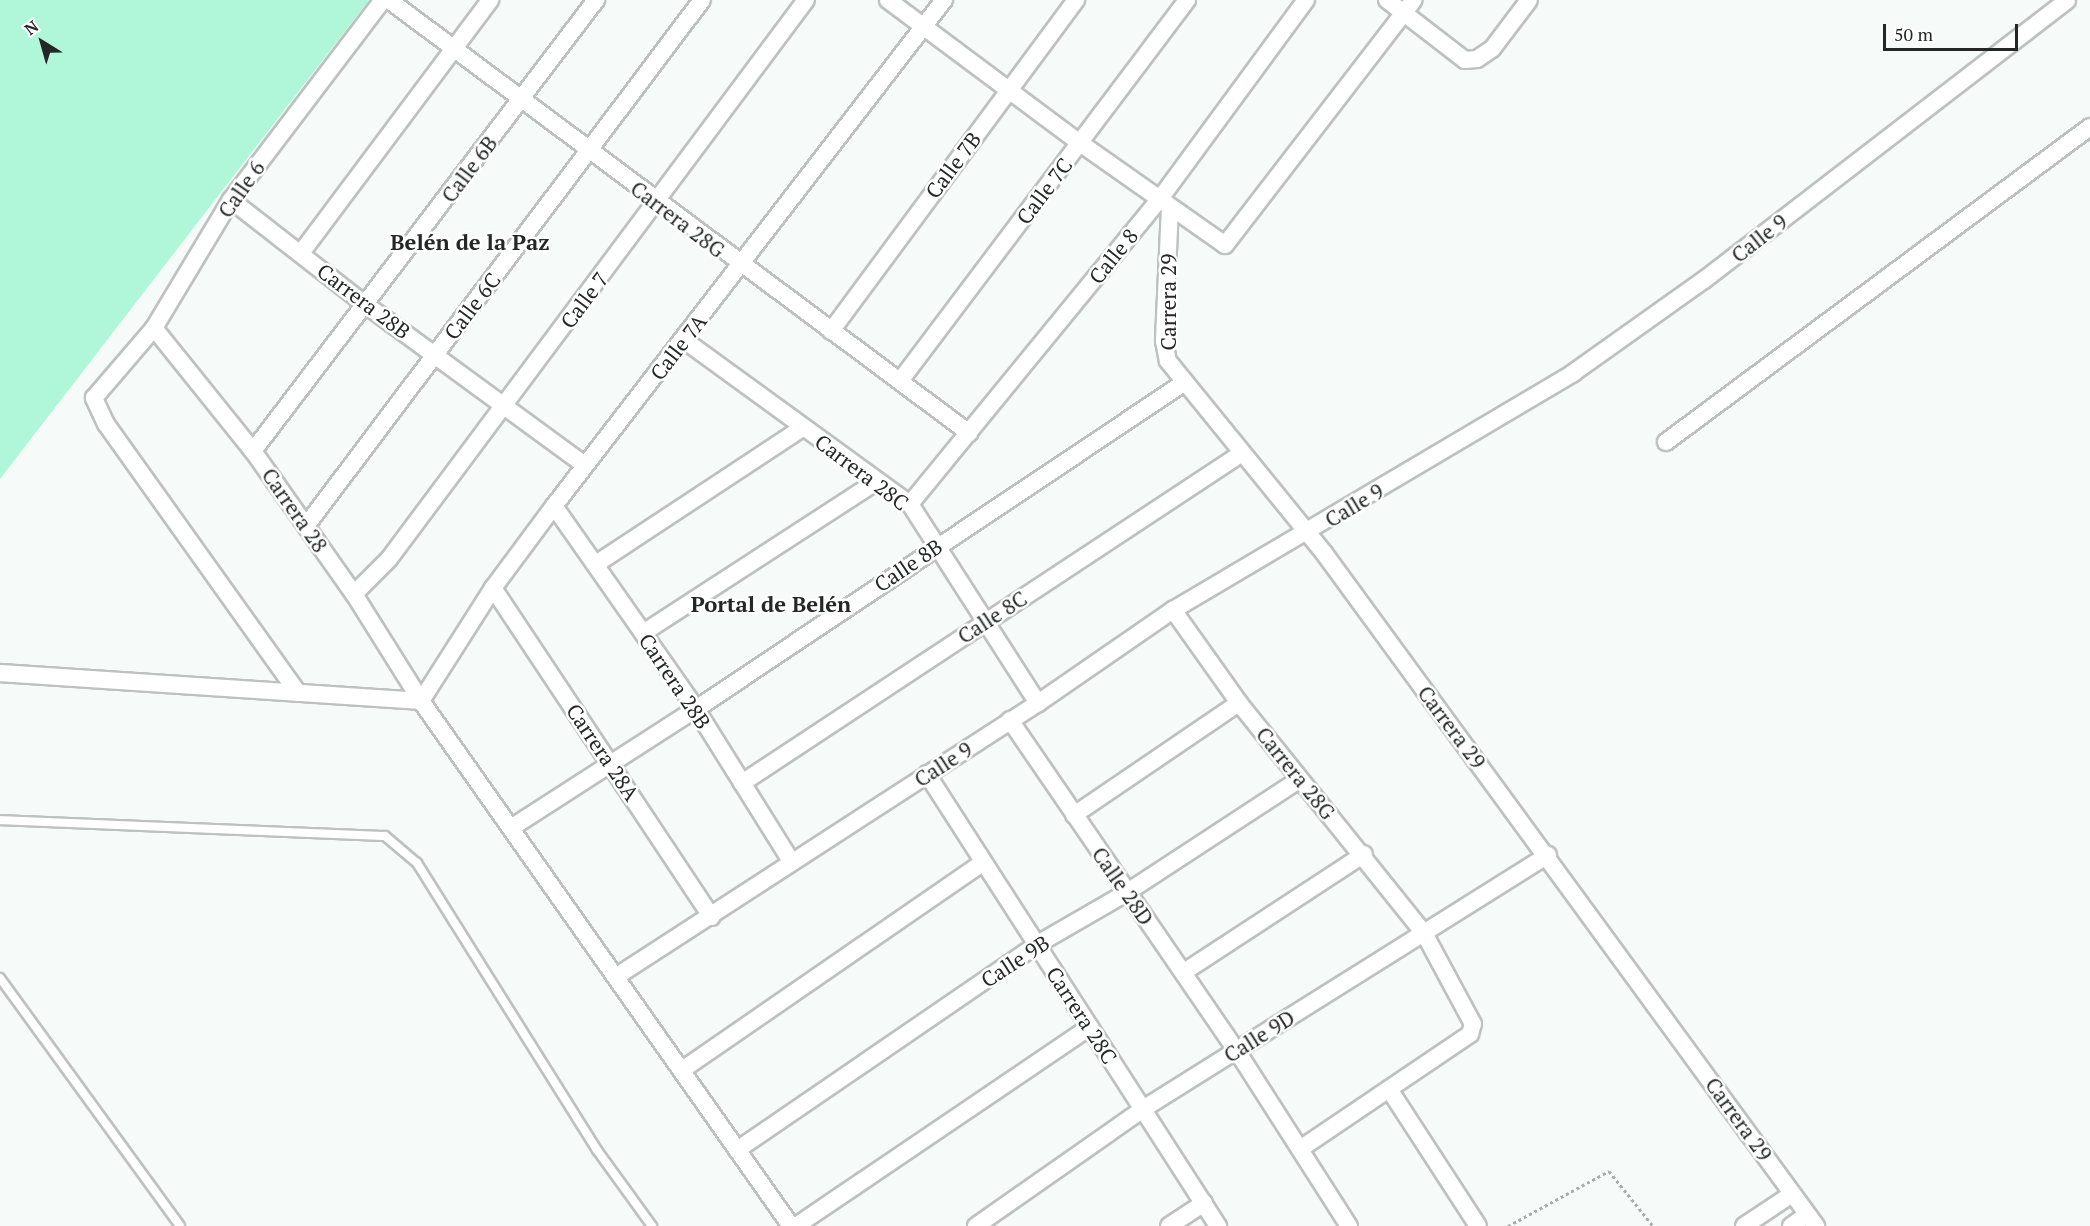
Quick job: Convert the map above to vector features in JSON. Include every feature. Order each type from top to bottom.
[{"type":"street","name":"Calle 6","points":[[298,693],[99,415],[94,398],[104,381],[154,328],[231,200],[383,0]]},
{"type":"street","name":"Carrera 28G","points":[[389,0],[587,152],[969,433]]},
{"type":"street","points":[[301,253],[490,0]]},
{"type":"street","name":"Calle 6B","points":[[253,451],[596,0]]},
{"type":"street","name":"Calle 6C","points":[[306,526],[702,0]]},
{"type":"street","name":"Calle 7","points":[[354,594],[388,559],[806,0]]},
{"type":"street","points":[[888,0],[1010,88],[1080,143],[1225,245],[1409,7]]},
{"type":"street","name":"Calle 7A","points":[[422,701],[493,588],[554,506],[945,0]]},
{"type":"street","name":"Calle 7B","points":[[831,331],[1076,0]]},
{"type":"street","name":"Calle 7C","points":[[900,381],[1187,0]]},
{"type":"street","name":"Calle 8","points":[[910,504],[1164,204],[1306,0]]},
{"type":"street","points":[[1387,0],[1409,7],[1465,60],[1477,59],[1492,48],[1529,0]]},
{"type":"street","name":"Calle 9","points":[[617,976],[712,917],[791,861],[1038,703],[1173,610],[1308,533],[1573,373],[1704,280],[2067,0]]},
{"type":"street","points":[[1666,442],[2090,127]]},
{"type":"street","name":"Carrera 28B","points":[[231,200],[366,305],[585,465]]},
{"type":"street","name":"Carrera 29","points":[[1164,204],[1164,341],[1168,361],[1308,533],[1548,855],[1811,1220]]},
{"type":"street","name":"Carrera 28","points":[[154,328],[253,451],[354,594],[422,701],[791,1226]]},
{"type":"street","name":"Carrera 28C","points":[[684,340],[802,428],[910,504],[1038,703]]},
{"type":"street","name":"Calle 8B","points":[[511,828],[696,709],[935,546],[1185,382]]},
{"type":"street","points":[[596,564],[802,428]]},
{"type":"street","name":"Calle 8C","points":[[742,783],[1242,453]]},
{"type":"street","points":[[643,633],[877,481]]},
{"type":"street","name":"Carrera 28B","points":[[554,506],[696,709],[791,861]]},
{"type":"street","name":"Carrera 28A","points":[[493,588],[712,917]]},
{"type":"street","name":"Carrera 28G","points":[[1173,610],[1239,703],[1299,780],[1364,854],[1424,933],[1473,1024],[1470,1034],[1300,1149]]},
{"type":"street","points":[[0,673],[422,701]]},
{"type":"street","points":[[1074,815],[1239,703]]},
{"type":"street","name":"Calle 28D","points":[[1010,720],[1126,893],[1184,972],[1237,1051],[1348,1226]]},
{"type":"street","name":"Carrera 28C","points":[[927,774],[982,863],[1218,1226]]},
{"type":"street","name":"Calle 9B","points":[[737,1150],[1036,945],[1126,893],[1299,780]]},
{"type":"street","points":[[1184,972],[1364,854]]},
{"type":"street","name":"Calle 9D","points":[[976,1226],[1143,1109],[1548,855]]},
{"type":"street","points":[[682,1070],[982,863]]},
{"type":"street","points":[[796,1226],[1090,1027]]},
{"type":"street","points":[[1389,1089],[1478,1226]]},
{"type":"street","points":[[1744,1226],[1792,1194]]},
{"type":"street","points":[[1169,1226],[1204,1203]]},
{"type":"street","points":[[1791,1226],[1811,1220]]},
{"type":"lane","points":[[0,820],[385,836],[417,863],[597,1150],[652,1226]]},
{"type":"lane","points":[[0,978],[180,1226]]},
{"type":"path","points":[[1508,1226],[1609,1171],[1653,1226]]},
{"type":"green space","points":[[0,0],[369,0],[0,479]]},
{"type":"district","name":"Belén de la Paz","points":[[470,242]]},
{"type":"district","name":"Portal de Belén","points":[[771,604]]}]
